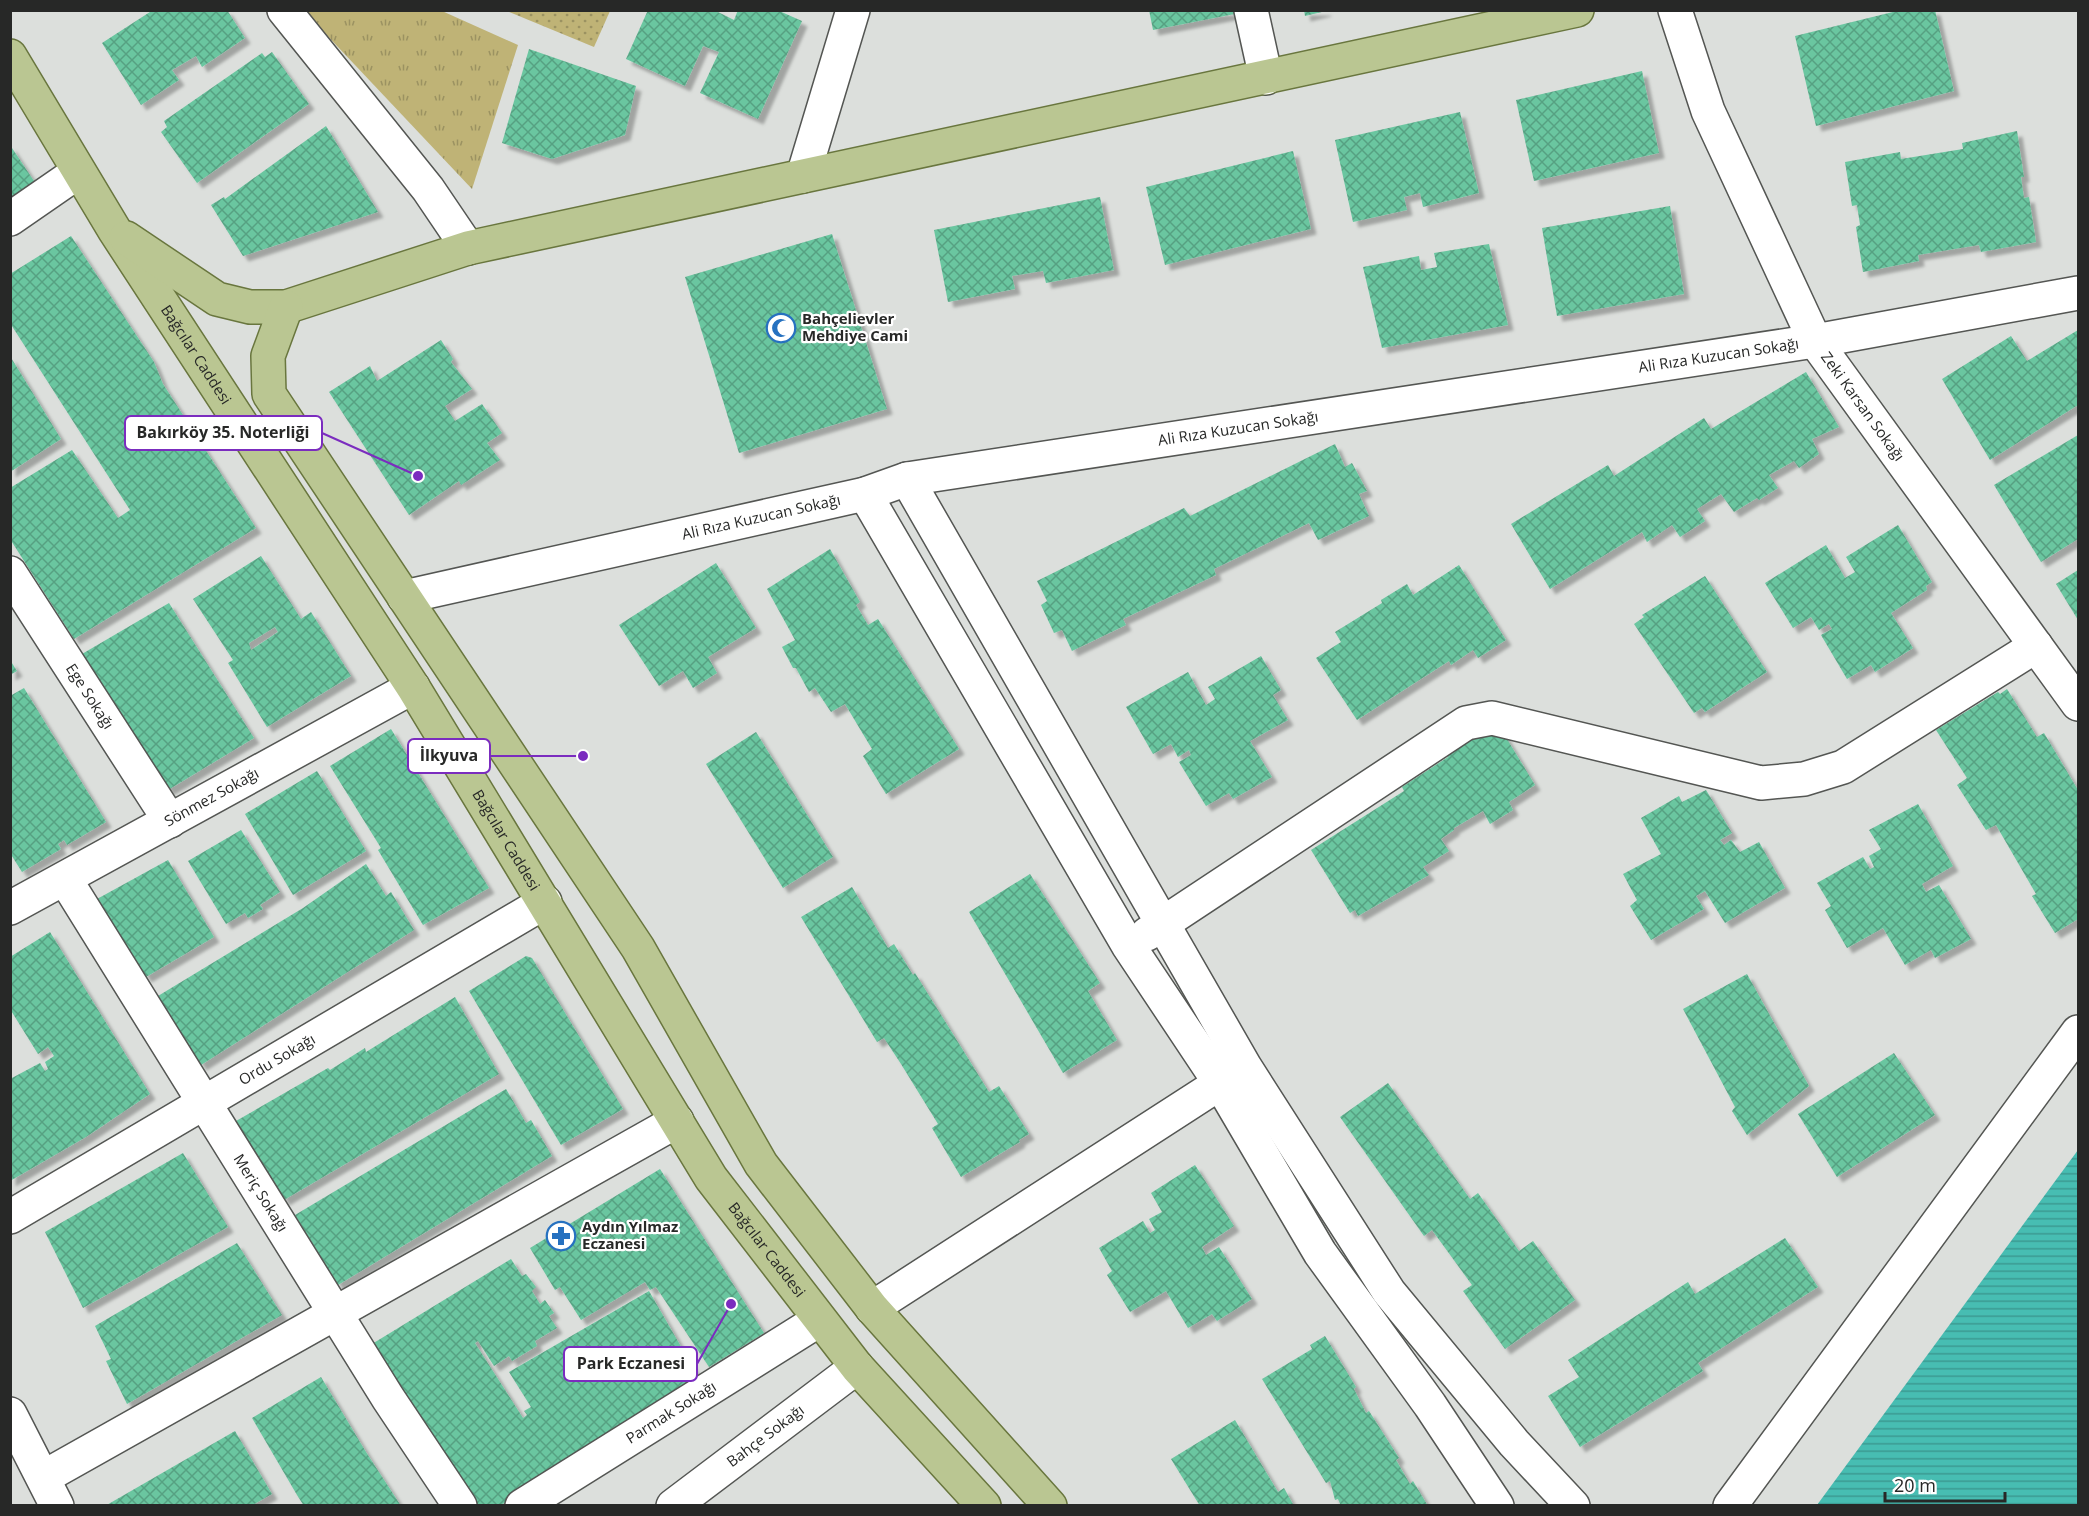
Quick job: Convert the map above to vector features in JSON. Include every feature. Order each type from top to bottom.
[{"type":"main road","points":[[115,231],[217,299],[250,308],[286,307],[468,248],[1577,10]]},
{"type":"main road","name":"Bağcılar Caddesi","points":[[10,56],[115,231],[413,687],[711,1178],[857,1367],[984,1506]]},
{"type":"main road","points":[[286,307],[268,356],[269,394],[638,948],[761,1164],[872,1308],[1050,1506]]},
{"type":"street","points":[[284,10],[428,189],[468,248]]},
{"type":"street","points":[[803,176],[853,10]]},
{"type":"street","points":[[1251,10],[1266,78]]},
{"type":"street","name":"Zeki Karsan Sokağı","points":[[1675,10],[1708,111],[1815,341],[2079,704]]},
{"type":"street","points":[[10,219],[78,172]]},
{"type":"street","name":"Ali Rıza Kuzucan Sokağı","points":[[404,597],[865,494],[907,479],[1815,341],[2079,293]]},
{"type":"street","points":[[907,479],[1165,923],[1233,1075],[1320,1253],[1430,1406],[1497,1506]]},
{"type":"street","points":[[865,494],[1128,945],[1233,1075],[1389,1292],[1514,1443],[1573,1506]]},
{"type":"street","name":"Ege Sokağı","points":[[10,573],[170,821]]},
{"type":"street","points":[[1128,945],[1165,923],[1466,723],[1492,718],[1761,783],[1804,779],[1843,767],[2036,646]]},
{"type":"street","name":"Sönmez Sokağı","points":[[10,908],[413,687]]},
{"type":"street","name":"Meriç Sokağı","points":[[65,879],[388,1398],[460,1506]]},
{"type":"street","name":"Ordu Sokağı","points":[[10,1217],[545,902]]},
{"type":"street","points":[[1730,1506],[2079,1032]]},
{"type":"street","points":[[872,1308],[1233,1075]]},
{"type":"street","points":[[10,1414],[51,1491],[335,1313],[677,1121]]},
{"type":"street","name":"Parmak Sokağı","points":[[522,1506],[819,1320]]},
{"type":"street","name":"Bahçe Sokağı","points":[[673,1506],[857,1367]]},
{"type":"green space","points":[[304,11],[442,11],[518,45],[472,189]]},
{"type":"green space","points":[[507,11],[610,11],[594,47]]},
{"type":"water","points":[[2078,1150],[2078,1505],[1817,1505]]},
{"type":"building","points":[[153,10],[227,10],[245,38],[202,67],[196,56],[172,70],[179,80],[141,105],[102,43]]},
{"type":"building","points":[[648,10],[719,10],[718,12],[734,20],[738,10],[777,10],[802,21],[758,119],[700,93],[719,52],[703,46],[685,86],[626,59]]},
{"type":"building","points":[[1149,10],[1240,10],[1240,13],[1153,30]]},
{"type":"building","points":[[1304,10],[1326,10],[1326,11],[1305,16]]},
{"type":"building","points":[[1901,10],[1935,10],[1954,91],[1816,126],[1795,36]]},
{"type":"building","points":[[529,49],[636,86],[625,135],[552,159],[502,143]]},
{"type":"building","points":[[272,52],[309,104],[197,183],[161,132],[167,127],[164,121],[262,53],[265,57]]},
{"type":"building","points":[[1642,71],[1659,153],[1534,181],[1516,100]]},
{"type":"building","points":[[1460,112],[1479,193],[1423,207],[1420,193],[1404,197],[1407,210],[1353,222],[1335,140]]},
{"type":"building","points":[[326,126],[378,212],[243,256],[211,205],[224,197],[225,199]]},
{"type":"building","points":[[2017,131],[2024,177],[2021,177],[2024,198],[2029,197],[2036,242],[1981,252],[1979,245],[1918,255],[1919,261],[1863,272],[1856,227],[1860,225],[1857,205],[1852,206],[1845,162],[1900,152],[1901,159],[1963,149],[1962,143]]},
{"type":"building","points":[[10,145],[36,184],[10,199]]},
{"type":"building","points":[[1293,151],[1311,229],[1165,265],[1146,187]]},
{"type":"building","points":[[1100,197],[1114,270],[1046,283],[1043,271],[1012,276],[1015,289],[948,302],[934,230]]},
{"type":"building","points":[[1670,206],[1684,294],[1557,316],[1542,228]]},
{"type":"building","name":"Bahçelievler Mehdiye Cami","points":[[832,234],[887,409],[739,453],[685,277]]},
{"type":"building","points":[[71,236],[154,362],[163,384],[256,528],[74,639],[10,539],[10,488],[72,450],[118,518],[130,510],[10,323],[10,274]]},
{"type":"building","points":[[1489,244],[1508,325],[1382,348],[1363,267],[1419,256],[1421,270],[1437,267],[1434,253]]},
{"type":"building","points":[[2078,330],[2078,405],[1990,460],[1942,379],[2011,336],[2027,361]]},
{"type":"building","points":[[441,340],[453,359],[451,362],[472,389],[445,406],[455,421],[482,404],[502,433],[487,443],[500,460],[461,485],[459,481],[409,515],[329,392],[370,366],[377,381]]},
{"type":"building","points":[[10,356],[61,439],[10,472]]},
{"type":"building","points":[[1806,372],[1839,427],[1812,439],[1819,454],[1799,468],[1794,461],[1769,475],[1778,488],[1759,500],[1757,498],[1734,512],[1721,494],[1697,509],[1705,521],[1680,537],[1672,525],[1647,542],[1642,532],[1550,589],[1511,524],[1608,465],[1614,476],[1704,418],[1711,429]]},
{"type":"building","points":[[2078,435],[2078,539],[2041,562],[1994,485]]},
{"type":"building","points":[[1335,444],[1345,467],[1352,463],[1367,491],[1359,494],[1369,516],[1318,540],[1309,523],[1214,569],[1216,575],[1123,619],[1126,625],[1072,651],[1062,630],[1054,633],[1041,605],[1047,601],[1037,581],[1184,508],[1190,516]]},
{"type":"building","points":[[1898,525],[1932,582],[1926,586],[1927,590],[1891,613],[1913,648],[1875,672],[1871,665],[1847,679],[1821,635],[1832,629],[1829,624],[1819,630],[1811,617],[1793,628],[1765,583],[1826,545],[1845,578],[1855,572],[1846,557]]},
{"type":"building","points":[[830,549],[860,602],[856,605],[868,625],[878,619],[959,749],[886,794],[863,756],[872,749],[845,704],[831,712],[815,688],[809,692],[796,668],[793,668],[782,647],[795,640],[767,589]]},
{"type":"building","points":[[261,556],[301,619],[311,612],[351,676],[267,727],[228,663],[233,660],[193,599]],"holes":[[[275,627],[278,632],[251,650],[249,643]]]},
{"type":"building","points":[[716,563],[756,628],[708,657],[717,673],[693,688],[683,671],[659,686],[619,625]]},
{"type":"building","points":[[1459,565],[1506,640],[1478,658],[1473,650],[1451,665],[1449,661],[1357,720],[1316,658],[1341,642],[1335,632],[1382,603],[1381,600],[1407,584],[1413,595]]},
{"type":"building","points":[[2078,570],[2078,620],[2056,584]]},
{"type":"building","points":[[1705,576],[1767,672],[1705,712],[1702,708],[1694,713],[1634,624],[1644,617],[1642,615]]},
{"type":"building","points":[[169,603],[254,738],[168,790],[82,654]]},
{"type":"building","points":[[1261,656],[1281,690],[1273,695],[1288,720],[1250,741],[1272,777],[1233,799],[1229,793],[1206,806],[1179,762],[1191,755],[1189,750],[1178,757],[1171,744],[1153,754],[1126,707],[1188,672],[1206,705],[1215,699],[1208,687]]},
{"type":"building","points":[[10,660],[17,671],[10,675]]},
{"type":"building","points":[[24,688],[106,822],[67,845],[64,840],[58,844],[61,849],[22,872],[10,853],[10,696]]},
{"type":"building","points":[[2007,689],[2037,737],[2044,733],[2078,790],[2078,919],[2055,933],[2032,896],[2036,894],[1996,825],[1986,830],[1957,785],[1967,778],[1936,730],[1998,692],[2000,694]]},
{"type":"building","points":[[1496,721],[1535,785],[1509,802],[1513,810],[1490,824],[1483,811],[1454,828],[1441,839],[1449,851],[1423,867],[1429,875],[1358,916],[1355,910],[1350,913],[1311,850],[1404,791],[1402,787],[1448,757],[1446,753]]},
{"type":"building","points":[[391,729],[489,888],[423,925],[378,850],[381,848],[330,766]]},
{"type":"building","points":[[756,732],[833,857],[783,888],[706,764]]},
{"type":"building","points":[[317,771],[366,851],[293,895],[245,814]]},
{"type":"building","points":[[1706,790],[1732,833],[1720,840],[1724,845],[1731,840],[1740,852],[1759,842],[1785,888],[1725,923],[1705,891],[1696,896],[1704,909],[1651,940],[1630,906],[1637,900],[1623,874],[1661,854],[1641,818],[1679,796],[1682,802]]},
{"type":"building","points":[[1918,804],[1953,866],[1922,884],[1926,892],[1939,885],[1971,939],[1935,958],[1931,950],[1905,965],[1883,928],[1847,948],[1825,910],[1831,906],[1817,883],[1863,857],[1870,869],[1874,867],[1869,856],[1881,849],[1869,830]]},
{"type":"building","points":[[241,830],[280,892],[260,905],[263,909],[248,918],[245,913],[226,924],[188,861]]},
{"type":"building","points":[[168,860],[214,937],[146,977],[97,899]]},
{"type":"building","points":[[366,864],[386,896],[391,892],[414,930],[201,1065],[158,996],[303,908]]},
{"type":"building","points":[[1030,874],[1100,983],[1088,991],[1117,1040],[1063,1073],[969,912]]},
{"type":"building","points":[[852,887],[888,948],[894,944],[913,975],[915,973],[989,1092],[999,1086],[1029,1134],[1019,1140],[1020,1142],[961,1177],[932,1128],[938,1124],[884,1038],[877,1042],[801,917]]},
{"type":"building","points":[[50,932],[150,1094],[86,1137],[10,1181],[10,1079],[40,1063],[45,1071],[48,1069],[45,1062],[54,1056],[48,1047],[38,1054],[10,1009],[10,957]]},
{"type":"building","points":[[526,956],[532,958],[623,1109],[561,1145],[469,991]]},
{"type":"building","points":[[1747,974],[1809,1086],[1747,1135],[1732,1111],[1735,1107],[1683,1009]]},
{"type":"building","points":[[455,997],[499,1074],[284,1200],[236,1121],[328,1068],[330,1070],[365,1048],[366,1052]]},
{"type":"building","points":[[1894,1053],[1935,1115],[1837,1177],[1798,1114]]},
{"type":"building","points":[[1388,1083],[1470,1199],[1478,1193],[1519,1251],[1533,1241],[1575,1300],[1505,1349],[1463,1291],[1472,1285],[1432,1230],[1424,1236],[1340,1117]]},
{"type":"building","points":[[506,1089],[526,1123],[531,1120],[552,1156],[338,1285],[295,1215]]},
{"type":"building","points":[[183,1153],[228,1227],[83,1308],[45,1232]]},
{"type":"building","points":[[1195,1165],[1234,1226],[1202,1247],[1206,1255],[1219,1247],[1252,1299],[1217,1321],[1212,1314],[1188,1328],[1166,1291],[1130,1312],[1107,1275],[1112,1271],[1099,1248],[1143,1221],[1150,1233],[1155,1230],[1149,1219],[1162,1212],[1151,1193]]},
{"type":"building","points":[[660,1169],[764,1333],[709,1367],[656,1287],[650,1290],[645,1282],[581,1320],[560,1287],[555,1290],[530,1248]]},
{"type":"building","points":[[1785,1238],[1818,1287],[1698,1363],[1703,1371],[1580,1447],[1548,1396],[1579,1377],[1568,1360],[1688,1282],[1695,1294]]},
{"type":"building","points":[[237,1243],[282,1315],[127,1404],[106,1361],[111,1359],[95,1326]]},
{"type":"building","points":[[511,1259],[522,1276],[526,1274],[536,1287],[532,1291],[540,1304],[545,1300],[554,1313],[549,1316],[557,1328],[535,1341],[537,1346],[512,1361],[509,1356],[494,1366],[478,1341],[475,1343],[523,1418],[527,1415],[524,1411],[531,1407],[509,1372],[649,1291],[702,1383],[499,1506],[472,1506],[372,1344]]},
{"type":"building","points":[[1325,1336],[1356,1387],[1354,1389],[1366,1413],[1369,1411],[1399,1458],[1396,1460],[1410,1484],[1413,1481],[1428,1506],[1341,1506],[1338,1499],[1335,1500],[1330,1481],[1326,1483],[1262,1379],[1312,1349],[1310,1345]]},
{"type":"building","points":[[321,1377],[401,1506],[304,1506],[297,1495],[252,1418]]},
{"type":"building","points":[[1235,1420],[1278,1492],[1284,1488],[1294,1506],[1200,1506],[1171,1459]]},
{"type":"building","points":[[235,1431],[272,1494],[251,1506],[105,1506]]},
{"type":"place","name":"Bahçelievler Mehdiye Cami","points":[[781,328]]},
{"type":"place","name":"Bakırköy 35. Noterliği","points":[[418,476]]},
{"type":"place","name":"İlkyuva","points":[[583,756]]},
{"type":"place","name":"Aydın Yılmaz Eczanesi","points":[[561,1236]]},
{"type":"place","name":"Park Eczanesi","points":[[731,1304]]}]
